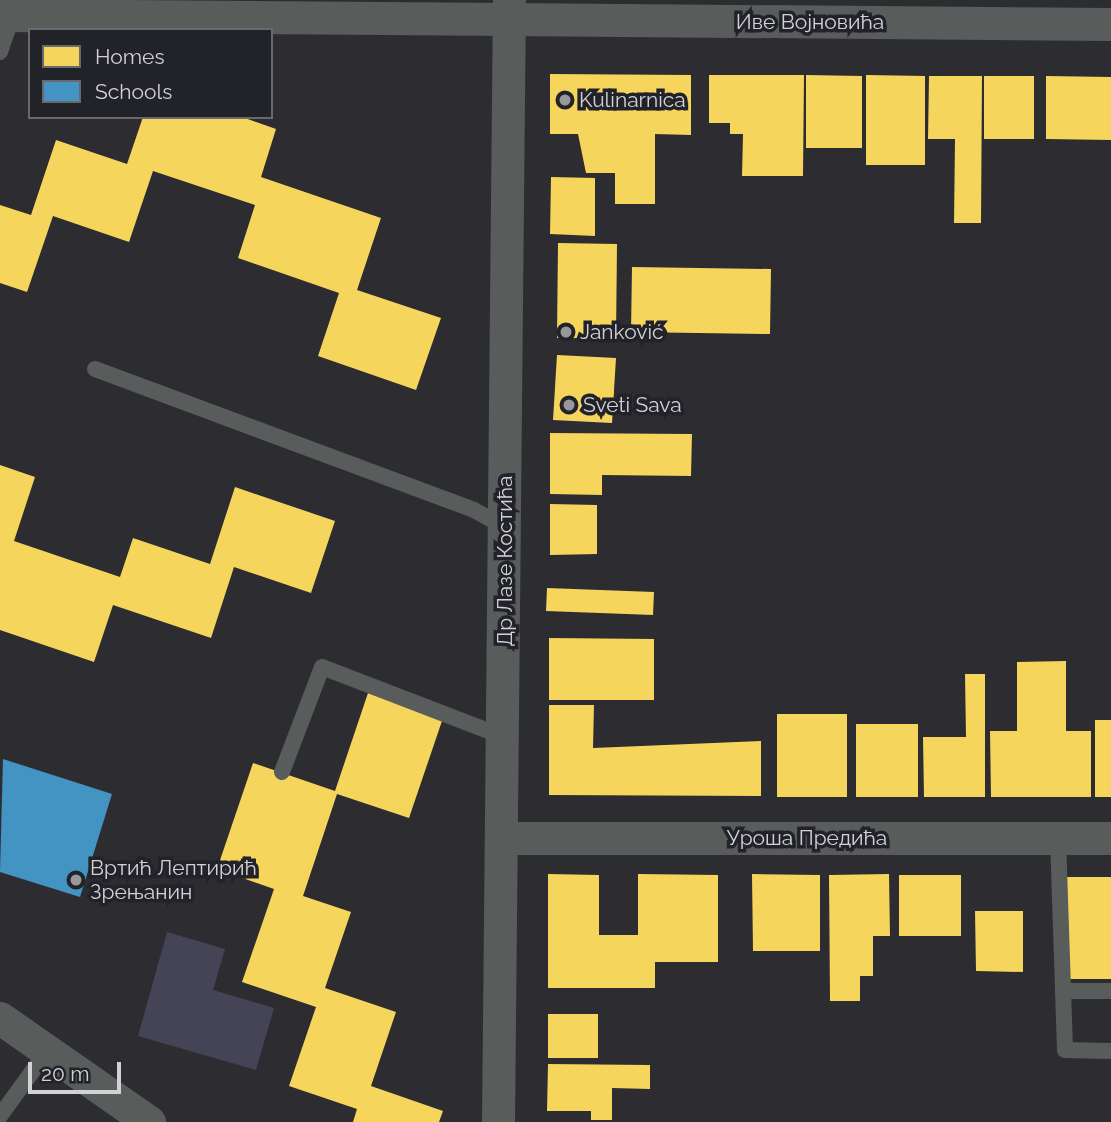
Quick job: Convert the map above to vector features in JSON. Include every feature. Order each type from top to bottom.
[{"type":"street","name":"Иве Војновића","points":[[7,15],[258,8],[1111,24]]},
{"type":"street","name":"Др Лазе Костића","points":[[498,1122],[504,737],[509,11]]},
{"type":"street","name":"Уроша Предића","points":[[503,838],[1111,838]]},
{"type":"street","points":[[0,1018],[149,1122]]},
{"type":"lane","points":[[0,52],[7,15]]},
{"type":"lane","points":[[95,369],[474,510],[505,527]]},
{"type":"lane","points":[[282,772],[322,667],[504,737]]},
{"type":"lane","points":[[1058,838],[1065,1050],[1111,1051]]},
{"type":"lane","points":[[1063,991],[1111,991]]},
{"type":"lane","points":[[0,1116],[47,1051]]},
{"type":"shaded area","points":[[167,932],[225,949],[213,990],[274,1008],[256,1070],[138,1036]]},
{"type":"building: Homes","points":[[550,74],[691,75],[691,135],[655,134],[655,204],[615,204],[615,173],[586,173],[578,134],[550,134]]},
{"type":"building: Homes","points":[[709,75],[804,75],[803,176],[742,176],[743,134],[730,134],[730,123],[709,123]]},
{"type":"building: Homes","points":[[806,75],[862,76],[862,148],[806,148]]},
{"type":"building: Homes","points":[[866,75],[925,76],[925,165],[866,165]]},
{"type":"building: Homes","points":[[929,76],[982,76],[981,223],[954,223],[955,139],[928,139]]},
{"type":"building: Homes","points":[[984,76],[1034,76],[1034,139],[984,139]]},
{"type":"building: Homes","points":[[1046,76],[1111,77],[1111,140],[1046,139]]},
{"type":"building: Homes","points":[[142,119],[248,119],[276,129],[261,177],[381,218],[357,290],[441,318],[416,390],[318,356],[339,293],[238,258],[255,205],[153,171],[129,242],[53,216],[27,292],[0,283],[0,205],[31,215],[56,140],[127,164]]},
{"type":"building: Homes","points":[[551,177],[595,178],[595,236],[550,234]]},
{"type":"building: Homes","points":[[558,243],[617,244],[616,338],[557,338]]},
{"type":"building: Homes","points":[[632,267],[771,269],[770,334],[631,332]]},
{"type":"building: Homes","points":[[557,355],[616,358],[612,423],[553,420]]},
{"type":"building: Homes","points":[[550,433],[692,434],[691,476],[602,475],[602,495],[550,494]]},
{"type":"building: Homes","points":[[0,465],[35,477],[14,541],[120,577],[133,538],[210,564],[235,487],[335,521],[311,593],[234,567],[211,638],[113,605],[94,662],[0,630]]},
{"type":"building: Homes","points":[[550,504],[597,505],[597,554],[550,555]]},
{"type":"building: Homes","points":[[547,588],[654,592],[653,615],[546,611]]},
{"type":"building: Homes","points":[[549,638],[654,639],[654,700],[549,700]]},
{"type":"building: Homes","points":[[1066,661],[1066,731],[1091,731],[1091,797],[991,797],[990,731],[1017,731],[1017,662]]},
{"type":"building: Homes","points":[[965,674],[985,674],[985,797],[924,797],[923,737],[966,737]]},
{"type":"building: Homes","points":[[368,693],[443,718],[409,818],[337,794],[303,896],[351,912],[325,988],[396,1012],[371,1086],[443,1111],[439,1122],[353,1122],[357,1109],[289,1086],[316,1007],[242,982],[274,889],[217,869],[253,763],[335,791]]},
{"type":"building: Homes","points":[[549,705],[594,705],[593,748],[761,741],[761,796],[549,795]]},
{"type":"building: Homes","points":[[777,714],[847,714],[847,797],[777,797]]},
{"type":"building: Homes","points":[[1095,720],[1111,720],[1111,797],[1095,797]]},
{"type":"building: Homes","points":[[856,724],[918,724],[918,797],[856,797]]},
{"type":"building: Homes","points":[[548,874],[599,875],[599,935],[638,935],[638,874],[718,875],[718,962],[655,962],[655,988],[548,988]]},
{"type":"building: Homes","points":[[752,874],[820,875],[820,951],[753,951]]},
{"type":"building: Homes","points":[[889,874],[890,936],[873,936],[873,976],[860,976],[860,1001],[830,1001],[829,875]]},
{"type":"building: Homes","points":[[899,875],[961,875],[961,936],[899,936]]},
{"type":"building: Homes","points":[[1064,877],[1111,877],[1111,979],[1065,979]]},
{"type":"building: Homes","points":[[975,911],[1023,911],[1023,972],[976,971]]},
{"type":"building: Homes","points":[[548,1014],[598,1014],[598,1058],[548,1058]]},
{"type":"building: Homes","points":[[548,1064],[650,1065],[650,1089],[612,1088],[612,1120],[591,1120],[591,1111],[547,1111]]},
{"type":"building: Schools","points":[[3,759],[112,794],[80,897],[0,872]]},
{"type":"place","name":"Kulinarnica","points":[[565,100]]},
{"type":"place","name":"Janković","points":[[566,332]]},
{"type":"place","name":"Sveti Sava","points":[[569,405]]},
{"type":"place","name":"Вртић Лептирић Зрењанин","points":[[76,880]]}]
